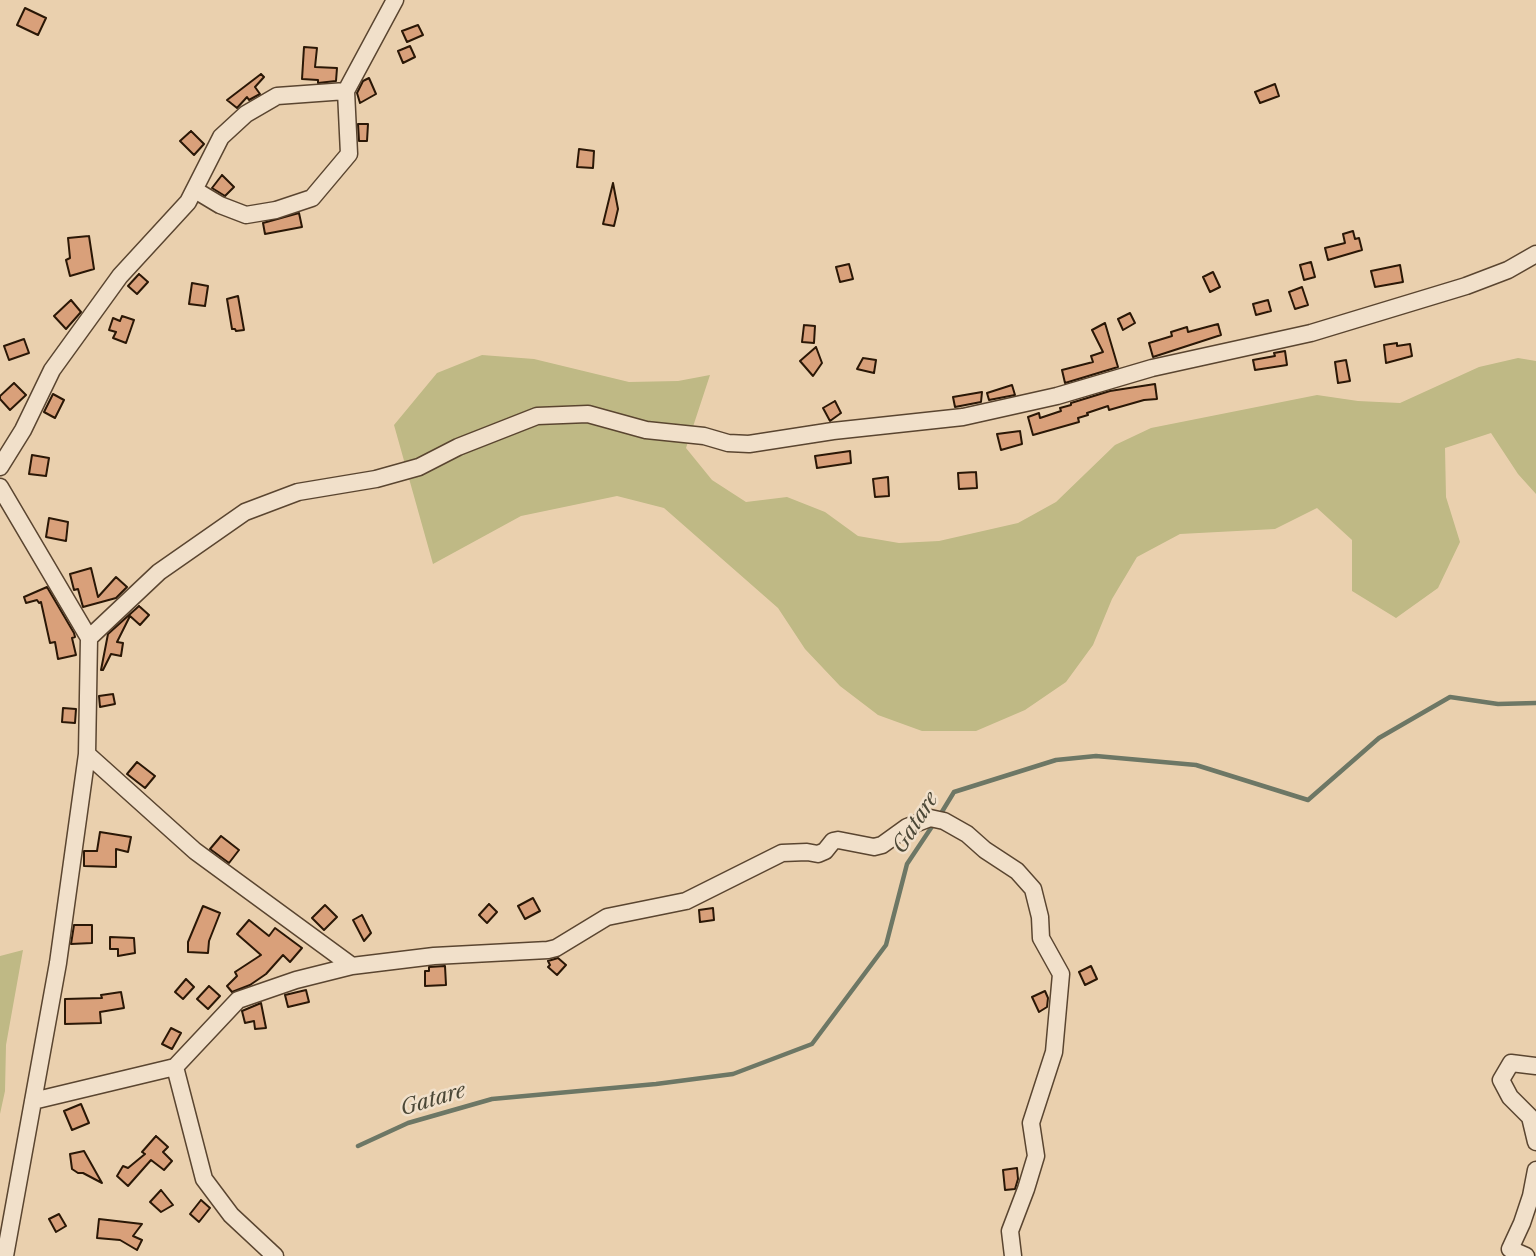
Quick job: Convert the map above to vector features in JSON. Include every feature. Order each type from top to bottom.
[{"type":"street","points":[[195,190],[220,205],[246,215],[276,211],[312,198],[349,154],[346,91],[395,0]]},
{"type":"street","points":[[0,467],[23,430],[52,370],[120,276],[188,202],[221,137],[246,114],[277,96],[346,91]]},
{"type":"street","points":[[89,638],[159,572],[245,512],[298,492],[376,479],[419,467],[458,447],[537,416],[588,414],[646,430],[749,444],[833,431],[963,417],[1058,396],[1152,368],[1311,333],[1466,286],[1508,270],[1536,254]]},
{"type":"street","points":[[0,487],[89,638],[87,754],[58,964],[5,1256]]},
{"type":"street","points":[[87,754],[195,851],[352,966]]},
{"type":"street","points":[[33,1101],[175,1067],[239,1000],[296,980],[352,966],[434,956],[555,948],[607,917],[687,901],[782,853],[818,854],[838,840],[874,847],[882,845],[906,827],[930,818],[944,821],[967,834],[985,850],[1017,871],[1033,889],[1040,917],[1041,938],[1061,974],[1054,1052],[1031,1123],[1036,1156],[1010,1231],[1013,1256]]},
{"type":"street","points":[[1536,1066],[1511,1063],[1501,1080],[1510,1097],[1530,1117],[1536,1142]]},
{"type":"street","points":[[175,1067],[204,1179],[231,1215],[275,1256]]},
{"type":"street","points":[[1526,1256],[1507,1252],[1522,1223],[1536,1170]]},
{"type":"shaded area","points":[[482,355],[534,359],[629,382],[678,381],[710,375],[686,448],[712,480],[746,502],[787,497],[825,512],[858,536],[899,543],[939,541],[1018,523],[1056,502],[1115,445],[1151,428],[1317,395],[1400,403],[1479,367],[1518,358],[1536,361],[1536,494],[1518,474],[1491,433],[1445,448],[1446,497],[1460,542],[1438,588],[1396,618],[1352,591],[1352,540],[1317,508],[1275,529],[1180,534],[1137,557],[1112,599],[1093,645],[1066,682],[1025,710],[976,731],[922,731],[878,715],[840,686],[805,649],[778,608],[664,508],[617,496],[521,516],[433,564],[394,425],[437,373]]},
{"type":"shaded area","points":[[23,950],[6,1045],[5,1091],[0,1114],[0,956]]},
{"type":"building","points":[[25,8],[46,18],[38,35],[17,25]]},
{"type":"building","points":[[418,25],[423,35],[407,42],[402,31]]},
{"type":"building","points":[[410,46],[415,57],[403,63],[398,51]]},
{"type":"building","points":[[304,47],[317,48],[315,67],[337,68],[336,81],[318,83],[318,80],[302,79]]},
{"type":"building","points":[[261,74],[264,77],[255,87],[260,94],[249,100],[247,97],[237,108],[227,100]]},
{"type":"building","points":[[369,78],[376,94],[360,103],[357,93],[363,81]]},
{"type":"building","points":[[1275,84],[1279,96],[1260,103],[1255,92]]},
{"type":"building","points":[[358,124],[368,124],[367,141],[359,141]]},
{"type":"building","points":[[191,131],[204,144],[194,155],[180,141]]},
{"type":"building","points":[[579,149],[594,151],[593,168],[577,167]]},
{"type":"building","points":[[222,175],[234,187],[225,196],[212,188]]},
{"type":"building","points":[[613,183],[618,209],[614,226],[603,224]]},
{"type":"building","points":[[299,213],[302,227],[265,234],[263,223]]},
{"type":"building","points":[[1353,231],[1355,239],[1359,238],[1362,250],[1328,260],[1325,248],[1345,243],[1343,234]]},
{"type":"building","points":[[89,236],[94,269],[70,276],[66,260],[70,258],[68,238]]},
{"type":"building","points":[[1311,262],[1315,277],[1304,280],[1300,265]]},
{"type":"building","points":[[849,264],[853,279],[840,282],[836,267]]},
{"type":"building","points":[[1400,265],[1403,282],[1375,287],[1371,271]]},
{"type":"building","points":[[1213,272],[1220,287],[1210,292],[1203,277]]},
{"type":"building","points":[[139,274],[148,282],[137,294],[128,286]]},
{"type":"building","points":[[192,283],[208,286],[205,306],[189,304]]},
{"type":"building","points":[[1302,287],[1308,305],[1295,309],[1289,292]]},
{"type":"building","points":[[238,296],[244,330],[236,331],[232,329],[227,299]]},
{"type":"building","points":[[71,300],[81,312],[66,329],[54,316]]},
{"type":"building","points":[[1268,300],[1271,311],[1256,315],[1253,304]]},
{"type":"building","points":[[1130,313],[1135,323],[1123,330],[1118,319]]},
{"type":"building","points":[[122,316],[134,320],[126,343],[113,338],[116,332],[109,330],[113,318],[120,321]]},
{"type":"building","points":[[1105,323],[1118,367],[1065,383],[1062,370],[1093,362],[1091,356],[1103,352],[1092,330]]},
{"type":"building","points":[[1218,324],[1221,335],[1153,357],[1149,343],[1172,336],[1171,332],[1187,327],[1188,332]]},
{"type":"building","points":[[804,325],[815,326],[814,343],[802,342]]},
{"type":"building","points":[[24,339],[29,353],[9,360],[4,346]]},
{"type":"building","points":[[1397,343],[1397,346],[1410,344],[1412,356],[1386,363],[1384,345]]},
{"type":"building","points":[[816,347],[822,363],[813,376],[800,361]]},
{"type":"building","points":[[1285,351],[1287,365],[1255,370],[1253,360],[1275,356],[1274,353]]},
{"type":"building","points":[[863,358],[876,360],[874,373],[857,369]]},
{"type":"building","points":[[1346,360],[1350,381],[1338,383],[1335,362]]},
{"type":"building","points":[[14,383],[26,395],[10,410],[0,396]]},
{"type":"building","points":[[1155,384],[1157,399],[1109,410],[1108,406],[1087,413],[1088,415],[1078,418],[1079,422],[1033,435],[1028,417],[1039,413],[1040,418],[1061,411],[1060,408],[1071,403],[1110,391]]},
{"type":"building","points":[[1012,385],[1015,395],[989,400],[987,393]]},
{"type":"building","points":[[982,392],[981,402],[955,407],[953,397]]},
{"type":"building","points":[[53,394],[64,400],[55,418],[44,412]]},
{"type":"building","points":[[835,401],[841,413],[830,421],[823,408]]},
{"type":"building","points":[[1020,431],[1022,444],[1001,450],[997,434]]},
{"type":"building","points":[[850,451],[851,463],[817,468],[815,456]]},
{"type":"building","points":[[32,455],[49,458],[46,476],[29,474]]},
{"type":"building","points":[[976,472],[977,488],[959,489],[958,473]]},
{"type":"building","points":[[888,477],[889,496],[875,497],[873,479]]},
{"type":"building","points":[[49,518],[68,522],[66,541],[46,537]]},
{"type":"building","points":[[91,568],[98,597],[116,577],[127,587],[116,598],[83,607],[78,589],[74,590],[70,574]]},
{"type":"building","points":[[47,587],[74,633],[75,637],[72,638],[76,655],[58,659],[55,642],[50,643],[41,602],[37,600],[26,603],[24,597]]},
{"type":"building","points":[[139,606],[149,615],[140,625],[130,616],[117,642],[123,643],[121,656],[111,654],[101,670],[108,634]]},
{"type":"building","points":[[113,694],[115,704],[100,707],[99,696]]},
{"type":"building","points":[[63,708],[76,709],[75,723],[62,722]]},
{"type":"building","points":[[137,762],[155,776],[145,788],[127,774]]},
{"type":"building","points":[[100,832],[131,837],[128,852],[116,849],[116,867],[84,866],[84,851],[97,851]]},
{"type":"building","points":[[221,836],[239,850],[229,863],[210,849]]},
{"type":"building","points":[[533,898],[540,911],[525,919],[518,906]]},
{"type":"building","points":[[489,904],[497,912],[487,923],[479,915]]},
{"type":"building","points":[[325,905],[337,917],[324,930],[312,918]]},
{"type":"building","points":[[203,906],[220,913],[209,941],[208,953],[188,952],[188,942]]},
{"type":"building","points":[[713,908],[714,920],[700,922],[699,910]]},
{"type":"building","points":[[362,915],[371,933],[364,941],[353,920]]},
{"type":"building","points":[[249,920],[269,936],[275,928],[302,948],[290,962],[283,955],[266,974],[250,985],[232,992],[227,986],[237,976],[235,972],[261,955],[237,934]]},
{"type":"building","points":[[74,925],[92,925],[92,943],[71,944]]},
{"type":"building","points":[[110,937],[134,938],[135,953],[118,956],[118,949],[110,949]]},
{"type":"building","points":[[558,958],[566,965],[557,975],[548,967],[548,961]]},
{"type":"building","points":[[445,966],[446,985],[425,986],[425,971],[429,971],[429,967]]},
{"type":"building","points":[[1091,966],[1097,979],[1085,985],[1079,972]]},
{"type":"building","points":[[186,979],[194,987],[183,999],[175,992]]},
{"type":"building","points":[[209,986],[220,996],[208,1009],[197,999]]},
{"type":"building","points":[[306,990],[309,1002],[288,1007],[285,995]]},
{"type":"building","points":[[1045,991],[1048,998],[1047,1007],[1039,1012],[1032,997]]},
{"type":"building","points":[[121,992],[124,1008],[100,1012],[101,1023],[65,1024],[65,999],[102,998],[101,995]]},
{"type":"building","points":[[261,1003],[266,1028],[255,1029],[254,1021],[245,1023],[242,1011]]},
{"type":"building","points":[[171,1028],[181,1033],[172,1049],[162,1044]]},
{"type":"building","points":[[81,1104],[89,1123],[72,1130],[64,1111]]},
{"type":"building","points":[[156,1136],[168,1147],[163,1152],[172,1161],[164,1170],[151,1160],[128,1186],[117,1176],[123,1166],[128,1168],[145,1154],[142,1152]]},
{"type":"building","points":[[84,1151],[102,1183],[72,1169],[70,1154]]},
{"type":"building","points":[[1017,1168],[1015,1189],[1005,1190],[1003,1170]]},
{"type":"building","points":[[161,1190],[173,1205],[161,1212],[150,1202]]},
{"type":"building","points":[[201,1200],[210,1208],[199,1222],[190,1214]]},
{"type":"building","points":[[59,1214],[66,1226],[56,1232],[49,1219]]},
{"type":"building","points":[[99,1219],[142,1224],[133,1236],[142,1240],[137,1250],[120,1240],[97,1238]]},
{"type":"waterway","name":"Gatare","points":[[940,815],[954,792],[1056,760],[1096,756],[1196,765],[1308,800],[1379,738],[1450,697],[1498,704],[1536,703]]},
{"type":"waterway","name":"Gatare","points":[[358,1146],[408,1123],[492,1099],[733,1074],[812,1044],[886,945],[907,864],[935,822]]}]
